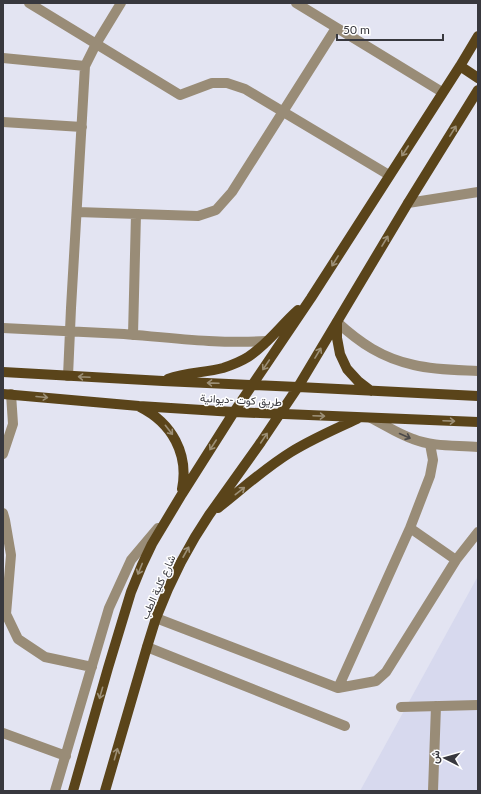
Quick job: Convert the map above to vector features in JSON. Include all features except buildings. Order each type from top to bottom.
[{"type":"main road","points":[[163,381],[182,374],[211,371],[236,363],[249,356],[267,341],[311,298],[478,36]]},
{"type":"main road","points":[[460,66],[478,78]]},
{"type":"main road","name":"شارع كلية الطب","points":[[105,791],[146,647],[156,618],[181,562],[209,515],[258,447],[298,386],[478,90]]},
{"type":"main road","name":"شارع كلية الطب","points":[[73,791],[131,592],[152,544],[166,519],[252,384],[311,298]]},
{"type":"main road","points":[[337,322],[337,338],[340,354],[347,369],[358,381],[371,390]]},
{"type":"main road","name":"طريق كوت -ديوانية","points":[[3,372],[478,396]]},
{"type":"main road","name":"طريق كوت -ديوانية","points":[[7,394],[139,406],[234,412],[478,422]]},
{"type":"main road","points":[[139,406],[158,418],[174,436],[179,447],[183,464],[184,482],[182,494]]},
{"type":"main road","points":[[209,515],[270,467],[292,452],[317,437],[359,418]]},
{"type":"street","points":[[29,3],[180,95],[212,83],[227,84],[245,89],[389,176]]},
{"type":"street","points":[[68,376],[85,66],[96,44],[121,3]]},
{"type":"street","points":[[296,3],[442,92]]},
{"type":"street","points":[[77,212],[198,216],[216,210],[232,192],[336,28]]},
{"type":"street","points":[[3,58],[85,66]]},
{"type":"street","points":[[3,122],[82,127]]},
{"type":"street","points":[[408,203],[478,192]]},
{"type":"street","points":[[133,335],[136,214]]},
{"type":"street","points":[[337,322],[353,337],[392,359],[414,365],[478,372]]},
{"type":"street","points":[[3,328],[133,335],[213,342],[267,341]]},
{"type":"street","points":[[3,454],[13,424],[7,394]]},
{"type":"street","points":[[371,418],[401,435],[414,440],[430,444],[478,447]]},
{"type":"street","points":[[338,688],[410,528],[430,476],[433,460],[430,444]]},
{"type":"street","points":[[3,513],[11,556],[4,615],[18,638],[45,657],[92,667]]},
{"type":"street","points":[[55,791],[109,608],[130,560],[166,519]]},
{"type":"street","points":[[410,528],[456,560]]},
{"type":"street","points":[[156,618],[338,688],[376,681],[386,672],[456,560],[478,532]]},
{"type":"street","points":[[146,647],[344,726]]},
{"type":"street","points":[[401,707],[478,705]]},
{"type":"street","points":[[433,791],[436,706]]},
{"type":"street","points":[[3,733],[66,756]]},
{"type":"shaded area","points":[[478,576],[478,791],[360,791]]}]
